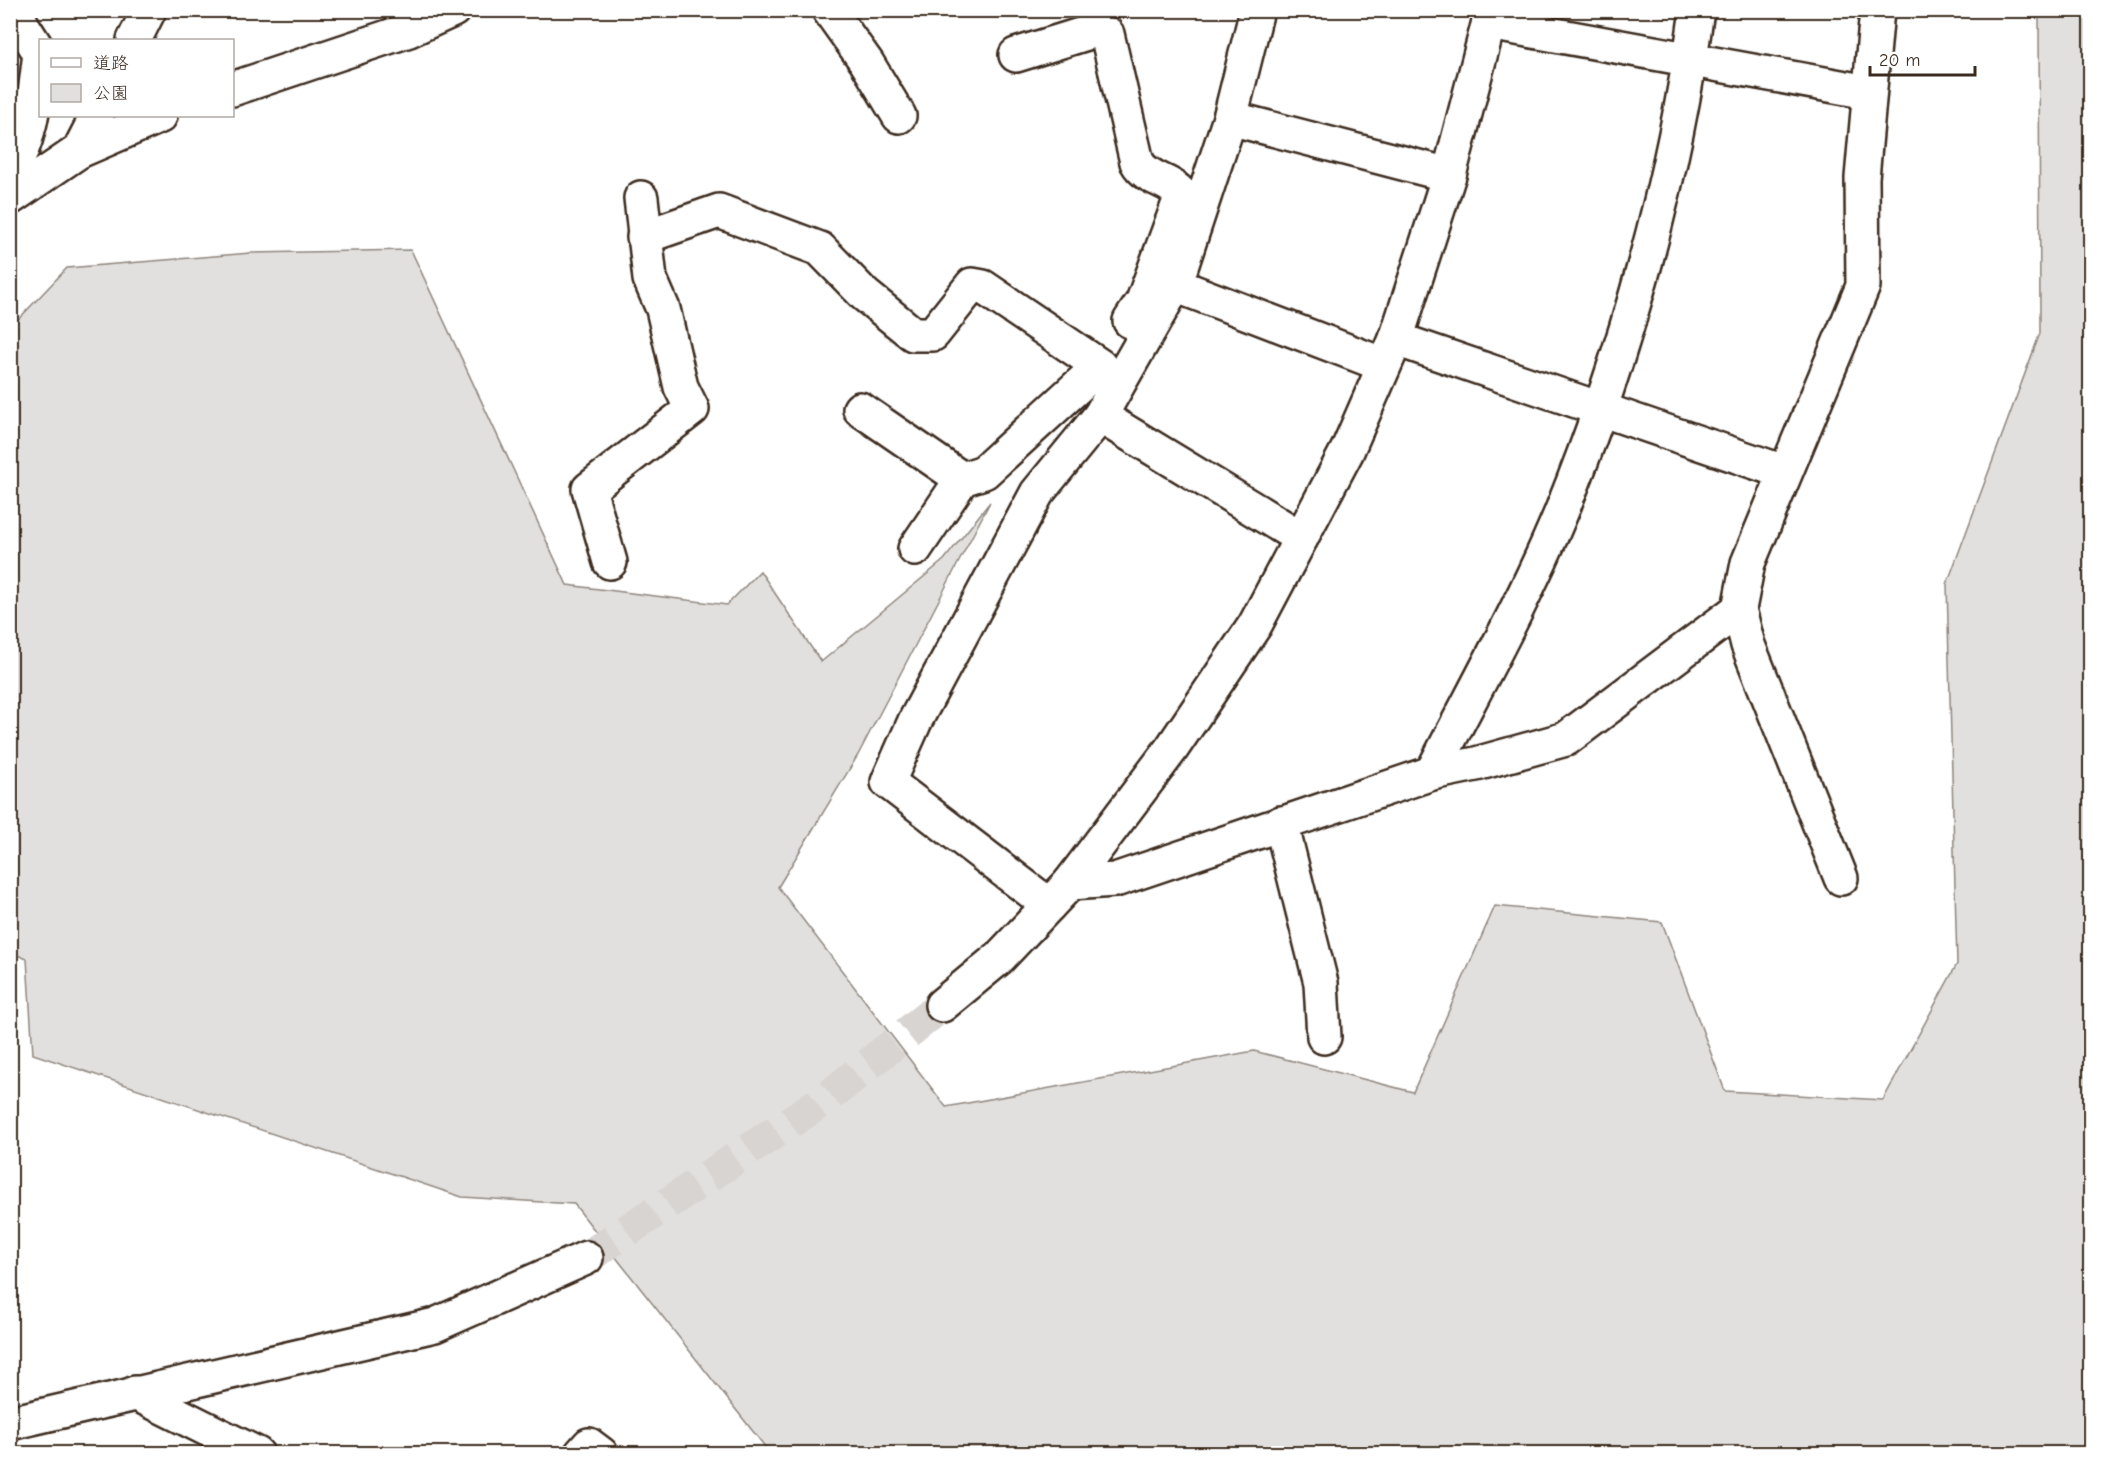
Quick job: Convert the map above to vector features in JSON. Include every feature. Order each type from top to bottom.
[{"type":"street","points":[[134,39],[149,10]]},
{"type":"street","points":[[829,10],[867,63],[899,116]]},
{"type":"street","points":[[1257,10],[1230,118],[1175,285],[1100,416],[1037,493],[915,721],[888,782],[1059,894],[1115,880],[1432,773],[1476,764],[1566,739],[1740,609]]},
{"type":"street","points":[[1432,773],[1527,589],[1561,513],[1600,408],[1622,342],[1659,201],[1691,58],[1697,10]]},
{"type":"street","points":[[1841,878],[1748,645],[1740,609],[1748,563],[1863,286],[1862,178],[1877,10]]},
{"type":"street","points":[[234,88],[409,30],[452,11]]},
{"type":"street","points":[[942,1005],[999,958],[1059,894],[1172,748],[1255,625],[1347,451],[1390,352],[1449,175],[1491,17],[1868,92]]},
{"type":"street","points":[[17,20],[39,52]]},
{"type":"street","points":[[1016,55],[1093,31],[1107,34],[1137,162],[1143,173],[1176,188],[1182,195],[1143,301],[1027,473],[1037,493]]},
{"type":"street","points":[[10,173],[17,164],[29,122],[39,59]]},
{"type":"street","points":[[79,152],[96,117]]},
{"type":"street","points":[[10,198],[79,152],[158,117]]},
{"type":"street","points":[[1230,118],[1449,175]]},
{"type":"street","points":[[610,562],[589,489],[692,409],[681,387],[663,309],[650,279],[641,198]]},
{"type":"street","points":[[644,237],[719,211],[820,249],[864,295],[913,334],[933,334],[972,285],[983,287],[1100,366]]},
{"type":"street","points":[[1175,285],[1390,352],[1600,408],[1784,472]]},
{"type":"street","points":[[915,549],[962,479],[984,472],[1100,366]]},
{"type":"street","points":[[860,409],[962,479]]},
{"type":"street","points":[[1100,416],[1301,538]]},
{"type":"street","points":[[1281,823],[1320,982],[1324,1037]]},
{"type":"street","points":[[10,1423],[435,1325],[586,1258]]},
{"type":"street","points":[[135,1393],[257,1454]]},
{"type":"street","points":[[581,1454],[589,1445],[601,1454]]},
{"type":"green space","points":[[2039,11],[2090,11],[2090,1453],[770,1453],[574,1204],[462,1197],[33,1054],[27,959],[10,952],[11,327],[67,268],[251,253],[411,250],[567,585],[727,605],[760,571],[821,662],[944,560],[990,502],[858,755],[778,887],[946,1107],[1254,1051],[1413,1092],[1495,906],[1662,922],[1725,1091],[1883,1100],[1957,964],[1947,584],[2040,333]]},
{"type":"tunnel","points":[[586,1258],[828,1097],[942,1005]]}]
